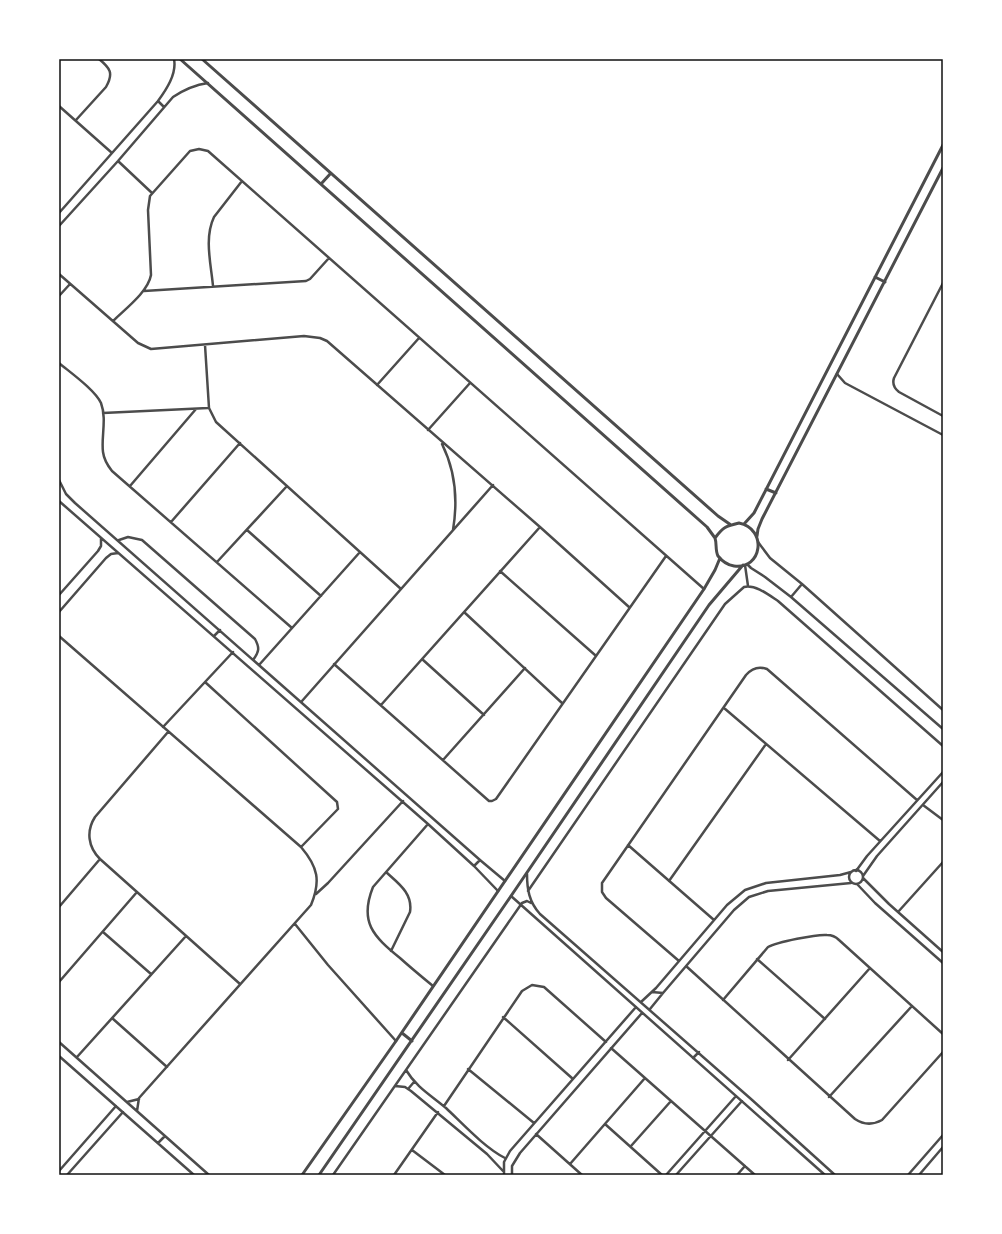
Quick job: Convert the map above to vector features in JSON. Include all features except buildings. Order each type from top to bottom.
[{"type":"street","points":[[76,120],[110,81],[109,68],[99,59]]},
{"type":"street","points":[[59,213],[158,101],[166,90],[172,75],[175,63],[174,59]]},
{"type":"street","points":[[180,59],[708,527],[714,538],[716,550],[720,558],[730,565],[745,565],[765,577],[791,597],[943,729]]},
{"type":"street","points":[[202,59],[718,516],[731,524]]},
{"type":"street","points":[[59,226],[173,97],[184,89],[196,84],[208,83]]},
{"type":"street","points":[[158,101],[164,107]]},
{"type":"street","points":[[59,106],[112,153]]},
{"type":"street","points":[[744,524],[752,516],[943,145]]},
{"type":"street","points":[[113,321],[144,291],[150,281],[148,210],[150,196],[187,154],[195,149],[208,151],[704,589]]},
{"type":"street","points":[[118,161],[152,193]]},
{"type":"street","points":[[319,1175],[709,605],[756,554],[758,542],[757,536],[760,524],[943,168]]},
{"type":"street","points":[[321,184],[331,173]]},
{"type":"street","points":[[213,286],[209,236],[211,223],[242,181]]},
{"type":"street","points":[[144,291],[306,281],[310,279],[328,258]]},
{"type":"street","points":[[59,274],[138,344],[151,349],[304,336],[320,338],[327,341],[540,527],[629,607]]},
{"type":"street","points":[[875,277],[885,282]]},
{"type":"street","points":[[943,283],[894,378],[893,383],[899,392],[943,416]]},
{"type":"street","points":[[59,296],[70,284]]},
{"type":"street","points":[[377,385],[419,338]]},
{"type":"street","points":[[204,345],[209,408],[216,422],[401,589]]},
{"type":"street","points":[[59,363],[97,396],[101,404],[103,413],[103,453],[106,463],[112,472],[130,486],[292,628]]},
{"type":"street","points":[[837,374],[845,383],[943,435]]},
{"type":"street","points":[[428,430],[470,383]]},
{"type":"street","points":[[103,413],[209,408]]},
{"type":"street","points":[[130,486],[196,409]]},
{"type":"street","points":[[441,442],[450,463],[455,485],[456,508],[453,531]]},
{"type":"street","points":[[171,522],[240,443]]},
{"type":"street","points":[[59,480],[66,494],[505,881]]},
{"type":"street","points":[[217,562],[287,486]]},
{"type":"street","points":[[302,702],[493,486]]},
{"type":"street","points":[[766,489],[776,493]]},
{"type":"street","points":[[59,500],[428,824],[474,866],[498,891]]},
{"type":"street","points":[[714,538],[727,526],[739,523],[752,529],[757,536]]},
{"type":"street","points":[[381,705],[540,527]]},
{"type":"street","points":[[247,530],[321,596]]},
{"type":"street","points":[[119,540],[128,537],[142,540],[255,639],[259,645],[259,652],[253,660]]},
{"type":"street","points":[[59,595],[98,551],[101,546],[101,538]]},
{"type":"street","points":[[758,542],[770,558],[802,584],[943,710]]},
{"type":"street","points":[[259,665],[360,552]]},
{"type":"street","points":[[59,612],[106,558],[111,554],[118,553]]},
{"type":"street","points":[[334,664],[489,801],[494,801],[562,702],[666,556]]},
{"type":"street","points":[[302,1175],[402,1033],[704,589],[720,558]]},
{"type":"street","points":[[745,565],[748,586]]},
{"type":"street","points":[[500,571],[595,655]]},
{"type":"street","points":[[791,597],[802,584]]},
{"type":"street","points":[[528,891],[725,604],[740,589],[748,586],[763,592],[778,601],[943,746]]},
{"type":"street","points":[[464,612],[562,702]]},
{"type":"street","points":[[214,636],[220,630]]},
{"type":"street","points":[[59,636],[301,847],[310,858],[315,870],[317,882],[316,894],[311,905],[295,924],[139,1098],[127,1102]]},
{"type":"street","points":[[163,727],[233,652]]},
{"type":"street","points":[[422,659],[484,715]]},
{"type":"street","points":[[443,760],[525,668]]},
{"type":"street","points":[[679,961],[606,898],[602,892],[602,883],[749,672],[756,668],[767,669],[917,800]]},
{"type":"street","points":[[206,682],[337,802],[338,809],[301,847]]},
{"type":"street","points":[[724,708],[880,841]]},
{"type":"street","points":[[168,732],[93,821],[89,834],[90,844],[100,859],[240,984]]},
{"type":"street","points":[[669,881],[766,744]]},
{"type":"street","points":[[641,1002],[738,894],[752,887],[766,883],[840,875],[856,870],[880,841],[943,772]]},
{"type":"street","points":[[857,884],[861,882],[873,861],[943,782]]},
{"type":"street","points":[[316,894],[403,802]]},
{"type":"street","points":[[923,804],[943,820]]},
{"type":"street","points":[[428,824],[373,887],[368,899],[367,912],[370,925],[376,936],[390,951],[433,986]]},
{"type":"street","points":[[628,845],[714,920]]},
{"type":"street","points":[[59,908],[100,859]]},
{"type":"street","points":[[474,866],[480,860]]},
{"type":"street","points":[[898,912],[943,862]]},
{"type":"street","points":[[856,870],[860,872],[863,877],[898,912],[943,952]]},
{"type":"street","points":[[386,872],[405,890],[411,906],[410,912],[390,951]]},
{"type":"street","points":[[527,872],[528,891],[532,903],[540,914],[650,1009],[835,1175]]},
{"type":"street","points":[[851,872],[849,877],[851,883]]},
{"type":"street","points":[[650,1009],[734,910],[749,897],[768,891],[851,883],[857,884],[879,906],[943,963]]},
{"type":"street","points":[[59,982],[137,892]]},
{"type":"street","points":[[511,896],[825,1175]]},
{"type":"street","points":[[333,1175],[521,905],[524,902],[532,903]]},
{"type":"street","points":[[295,924],[328,965],[396,1041]]},
{"type":"street","points":[[103,932],[151,974]]},
{"type":"street","points":[[723,1000],[768,947],[777,943],[831,935],[839,940],[943,1034]]},
{"type":"street","points":[[76,1058],[186,936]]},
{"type":"street","points":[[940,949],[943,945]]},
{"type":"street","points":[[757,959],[825,1019]]},
{"type":"street","points":[[686,966],[829,1097],[860,1122],[866,1124],[878,1122],[886,1117],[943,1052]]},
{"type":"street","points":[[597,973],[602,967]]},
{"type":"street","points":[[788,1060],[870,968]]},
{"type":"street","points":[[444,1106],[503,1017],[525,988],[532,985],[544,987],[606,1042]]},
{"type":"street","points":[[651,992],[663,993]]},
{"type":"street","points":[[829,1097],[912,1006]]},
{"type":"street","points":[[504,1174],[505,1158],[510,1151],[636,1008]]},
{"type":"street","points":[[512,1175],[512,1166],[516,1157],[642,1013]]},
{"type":"street","points":[[503,1017],[573,1079]]},
{"type":"street","points":[[112,1018],[167,1067]]},
{"type":"street","points":[[402,1033],[412,1041]]},
{"type":"street","points":[[59,1042],[210,1175]]},
{"type":"street","points":[[611,1048],[755,1175]]},
{"type":"street","points":[[693,1058],[698,1052]]},
{"type":"street","points":[[59,1056],[194,1175]]},
{"type":"street","points":[[468,1069],[534,1123]]},
{"type":"street","points":[[406,1070],[414,1082],[444,1106],[494,1152],[505,1158]]},
{"type":"street","points":[[570,1164],[645,1078]]},
{"type":"street","points":[[408,1089],[414,1082]]},
{"type":"street","points":[[395,1086],[402,1086],[408,1089],[438,1112],[496,1162],[504,1174]]},
{"type":"street","points":[[666,1175],[736,1096]]},
{"type":"street","points":[[137,1111],[139,1098]]},
{"type":"street","points":[[631,1146],[671,1101]]},
{"type":"street","points":[[676,1175],[742,1101]]},
{"type":"street","points":[[59,1171],[116,1106]]},
{"type":"street","points":[[67,1175],[123,1112]]},
{"type":"street","points":[[394,1175],[438,1112]]},
{"type":"street","points":[[605,1124],[662,1175]]},
{"type":"street","points":[[470,1139],[474,1134]]},
{"type":"street","points":[[536,1134],[582,1175]]},
{"type":"street","points":[[908,1175],[943,1135]]},
{"type":"street","points":[[158,1143],[165,1136]]},
{"type":"street","points":[[919,1175],[943,1147]]},
{"type":"street","points":[[412,1150],[445,1175]]},
{"type":"street","points":[[738,1175],[745,1166]]}]
